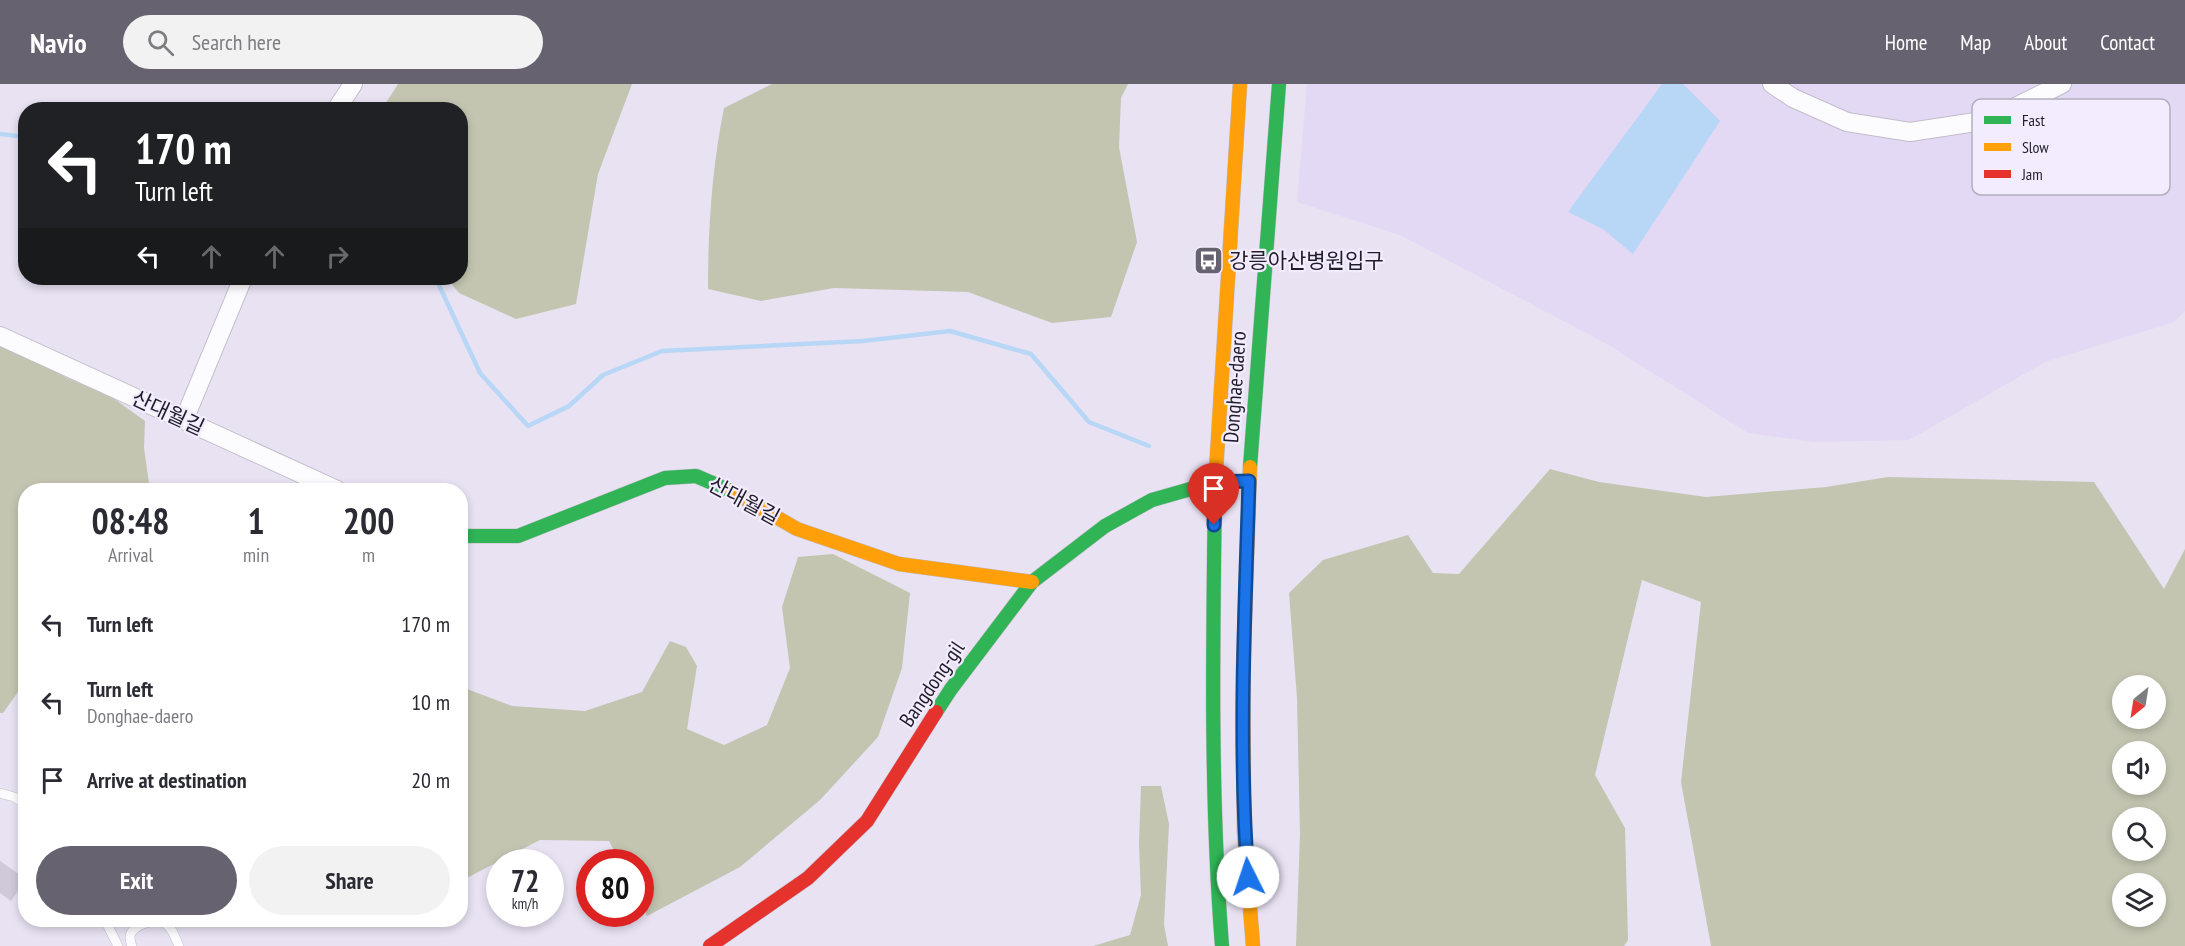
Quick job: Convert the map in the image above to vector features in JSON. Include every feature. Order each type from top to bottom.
[{"type":"main road","name":"Donghae-daero","points":[[1240,84],[1232,481],[1243,673],[1244,831],[1253,946]]},
{"type":"main road","name":"Donghae-daero","points":[[1222,946],[1216,867],[1213,675],[1232,481],[1279,84]]},
{"type":"main road","name":"산대월길","points":[[468,536],[518,536],[665,478],[696,476],[732,491],[796,529],[899,564],[1032,582]]},
{"type":"main road","name":"Bangdong-gil","points":[[710,946],[808,878],[867,821],[951,689],[1032,582],[1105,526],[1152,500],[1232,481]]},
{"type":"street","points":[[341,102],[353,84]]},
{"type":"street","points":[[1772,84],[1793,98],[1846,122],[1910,132],[1972,123]]},
{"type":"street","points":[[2032,99],[2062,84]]},
{"type":"street","points":[[184,420],[240,285]]},
{"type":"street","name":"산대월길","points":[[0,336],[322,483]]},
{"type":"lane","points":[[0,793],[18,799]]},
{"type":"lane","points":[[109,927],[119,946],[133,931],[141,927]]},
{"type":"lane","points":[[170,927],[179,946]]},
{"type":"lane","points":[[131,946],[130,937],[133,931]]},
{"type":"shaded area","points":[[1307,84],[2185,84],[2185,311],[2174,322],[2045,362],[1909,440],[1814,442],[1748,433],[1607,344],[1400,235],[1297,202]]},
{"type":"green space","points":[[398,84],[632,84],[598,174],[576,304],[516,319],[459,293],[453,285],[468,285],[468,102],[386,102]]},
{"type":"green space","points":[[772,84],[1128,84],[1121,98],[1119,147],[1137,242],[1111,317],[1052,323],[968,292],[834,288],[761,301],[708,289],[712,198],[716,153],[724,108]]},
{"type":"green space","points":[[0,340],[67,378],[110,396],[145,421],[144,448],[149,483],[18,483],[18,692],[3,713],[0,713]]},
{"type":"green space","points":[[1550,469],[1599,482],[1706,497],[1826,487],[1888,477],[2094,482],[2164,589],[2185,549],[2185,946],[1711,946],[1681,782],[1701,602],[1642,580],[1595,775],[1625,828],[1628,940],[1624,946],[1296,946],[1300,834],[1297,698],[1289,593],[1323,560],[1408,535],[1433,573],[1459,574]]},
{"type":"green space","points":[[833,554],[910,593],[902,668],[878,737],[820,800],[740,867],[654,912],[654,849],[613,849],[609,841],[540,840],[523,849],[486,849],[486,868],[468,877],[468,689],[512,706],[585,711],[642,692],[670,641],[686,647],[697,666],[687,729],[724,745],[767,725],[790,668],[782,607],[798,557]]},
{"type":"green space","points":[[1141,786],[1161,786],[1169,824],[1164,925],[1168,946],[1093,946],[1130,935],[1141,895],[1139,843]]},
{"type":"water","points":[[1662,84],[1683,84],[1720,121],[1633,254],[1603,229],[1568,212]]},
{"type":"building","points":[[0,861],[18,873],[18,891],[11,901],[0,893]]},
{"type":"waterway","points":[[0,134],[18,136]]},
{"type":"waterway","points":[[439,285],[480,373],[528,426],[569,406],[603,375],[662,351],[863,341],[950,331],[1031,354],[1089,422],[1149,446]]},
{"type":"traffic: fast","points":[[1250,467],[1279,84]]},
{"type":"traffic: fast","points":[[468,536],[518,536],[665,478],[696,476],[731,491]]},
{"type":"traffic: fast","points":[[936,712],[1032,582],[1105,526],[1152,500],[1215,482]]},
{"type":"traffic: fast","points":[[1215,487],[1214,774],[1222,946]]},
{"type":"traffic: slow","points":[[1215,487],[1240,84]]},
{"type":"traffic: slow","points":[[1250,467],[1243,673],[1244,831],[1253,946]]},
{"type":"traffic: slow","points":[[731,491],[797,529],[899,564],[1032,582]]},
{"type":"traffic: jam","points":[[710,946],[808,878],[867,821],[936,712]]},
{"type":"place","name":"강릉아산병원입구","points":[[1208,261]]},
{"type":"route","points":[[1214,525],[1215,482],[1249,481],[1243,673],[1244,831],[1248,877]]}]
